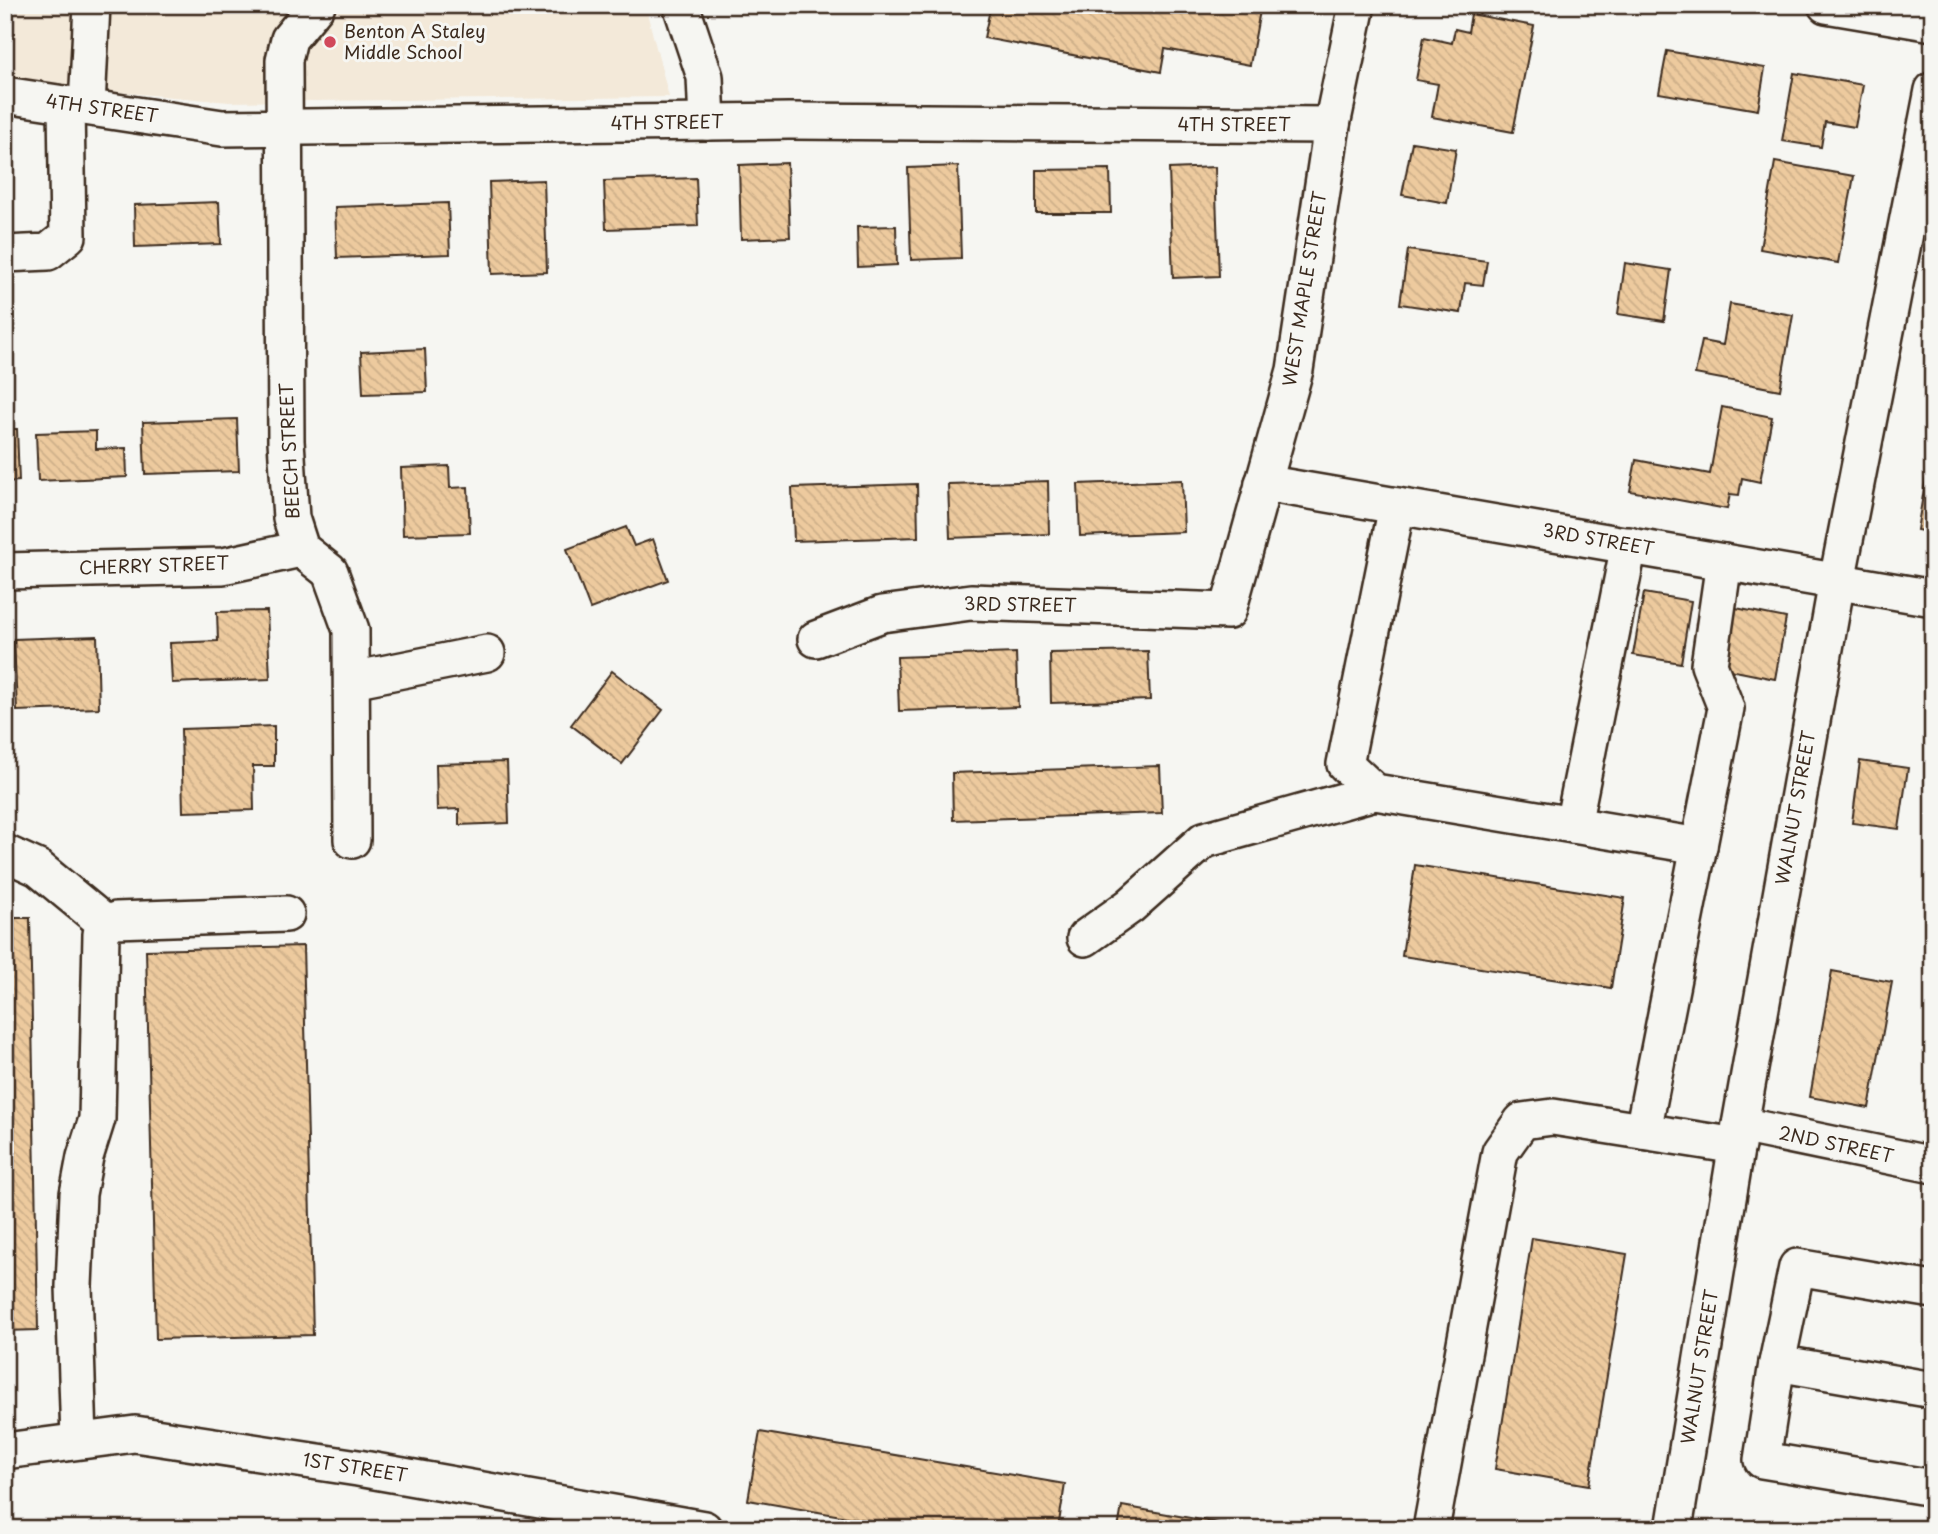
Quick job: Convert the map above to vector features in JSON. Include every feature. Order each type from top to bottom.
[{"type":"street","points":[[5,254],[48,252],[68,236],[76,105],[92,5]]},
{"type":"street","name":"BEECH STREET","points":[[301,548],[291,518],[286,441],[283,128],[285,50],[289,39],[317,5]]},
{"type":"street","points":[[681,5],[705,77],[707,122]]},
{"type":"street","name":"WEST MAPLE STREET","points":[[1228,611],[1295,370],[1332,125],[1357,5]]},
{"type":"street","points":[[1826,5],[1933,23]]},
{"type":"street","name":"WALNUT STREET","points":[[1674,1529],[1738,1135],[1837,581],[1933,90]]},
{"type":"street","name":"4TH STREET","points":[[5,95],[222,128],[707,122],[1332,125]]},
{"type":"street","name":"3RD STREET","points":[[1263,484],[1933,598]]},
{"type":"street","points":[[1375,792],[1345,764],[1397,506]]},
{"type":"street","points":[[1573,825],[1629,545]]},
{"type":"street","points":[[301,548],[330,572],[351,630],[352,840]]},
{"type":"street","name":"CHERRY STREET","points":[[5,571],[223,566],[301,548]]},
{"type":"street","points":[[1643,1131],[1726,708],[1709,665],[1724,562]]},
{"type":"street","name":"3RD STREET","points":[[816,639],[882,614],[971,602],[1228,611]]},
{"type":"street","points":[[352,680],[487,653]]},
{"type":"street","points":[[1085,938],[1130,906],[1204,840],[1375,792],[1699,846]]},
{"type":"street","points":[[5,853],[38,868],[106,924]]},
{"type":"street","points":[[79,1440],[74,1286],[78,1207],[85,1157],[97,1119],[101,934],[106,924],[116,920],[286,914]]},
{"type":"street","name":"2ND STREET","points":[[1431,1529],[1500,1152],[1522,1121],[1553,1117],[1643,1131],[1738,1135],[1933,1165]]},
{"type":"street","points":[[1933,1290],[1797,1267],[1777,1363],[1762,1461],[1933,1488]]},
{"type":"street","points":[[1777,1363],[1933,1390]]},
{"type":"street","name":"1ST STREET","points":[[5,1451],[135,1434],[358,1468],[704,1529]]},
{"type":"shaded area","name":"Benton A Staley Middle School","points":[[5,5],[645,5],[669,97],[229,102],[60,87],[5,79]]},
{"type":"building","points":[[972,5],[1261,5],[1250,65],[1165,49],[1161,72],[984,38],[990,9]]},
{"type":"building","points":[[1471,14],[1534,26],[1513,132],[1432,117],[1438,84],[1416,80],[1424,37],[1452,43],[1455,29],[1468,32]]},
{"type":"building","points":[[1667,51],[1765,68],[1758,110],[1659,93]]},
{"type":"building","points":[[1794,73],[1863,85],[1855,127],[1825,122],[1821,147],[1782,141]]},
{"type":"building","points":[[1412,142],[1456,149],[1447,203],[1402,195]]},
{"type":"building","points":[[1775,162],[1854,176],[1838,263],[1760,249]]},
{"type":"building","points":[[787,163],[790,237],[741,239],[739,165]]},
{"type":"building","points":[[958,166],[961,258],[911,260],[908,168]]},
{"type":"building","points":[[1215,167],[1219,276],[1173,278],[1169,169]]},
{"type":"building","points":[[1110,169],[1111,213],[1036,213],[1036,170]]},
{"type":"building","points":[[696,178],[698,226],[606,229],[604,181]]},
{"type":"building","points":[[544,180],[547,272],[492,274],[489,182]]},
{"type":"building","points":[[219,202],[221,244],[135,247],[134,205]]},
{"type":"building","points":[[448,203],[450,254],[337,258],[335,207]]},
{"type":"building","points":[[896,226],[897,265],[858,267],[857,227]]},
{"type":"building","points":[[1408,250],[1487,261],[1483,285],[1465,283],[1461,313],[1400,304]]},
{"type":"building","points":[[1625,263],[1671,270],[1664,321],[1618,314]]},
{"type":"building","points":[[1730,304],[1793,315],[1780,390],[1695,374],[1702,341],[1723,345]]},
{"type":"building","points":[[425,349],[427,392],[363,394],[361,352]]},
{"type":"building","points":[[1722,407],[1772,417],[1760,482],[1742,478],[1739,495],[1730,494],[1727,509],[1630,491],[1636,460],[1710,474]]},
{"type":"building","points":[[237,419],[239,471],[145,474],[143,422]]},
{"type":"building","points":[[5,429],[17,429],[19,481],[5,482]]},
{"type":"building","points":[[96,431],[96,449],[126,448],[127,477],[38,481],[36,433]]},
{"type":"building","points":[[449,466],[450,488],[468,487],[470,533],[403,535],[401,468]]},
{"type":"building","points":[[1926,478],[1933,480],[1933,533],[1917,530]]},
{"type":"building","points":[[1182,480],[1184,532],[1080,536],[1078,484]]},
{"type":"building","points":[[1048,481],[1049,534],[950,538],[948,484]]},
{"type":"building","points":[[917,484],[918,537],[794,541],[792,488]]},
{"type":"building","points":[[626,527],[634,546],[653,539],[668,580],[590,609],[567,549]]},
{"type":"building","points":[[1644,593],[1691,601],[1681,663],[1633,655]]},
{"type":"building","points":[[1736,608],[1786,618],[1775,679],[1725,669]]},
{"type":"building","points":[[267,611],[270,679],[172,683],[170,643],[218,641],[217,612]]},
{"type":"building","points":[[97,636],[99,708],[17,711],[14,639]]},
{"type":"building","points":[[1148,651],[1150,700],[1051,703],[1050,653]]},
{"type":"building","points":[[1016,653],[1018,707],[899,711],[897,657]]},
{"type":"building","points":[[612,671],[663,710],[622,764],[571,725]]},
{"type":"building","points":[[274,726],[274,766],[253,766],[254,810],[183,812],[181,729]]},
{"type":"building","points":[[1860,761],[1908,768],[1899,829],[1852,823]]},
{"type":"building","points":[[507,762],[509,823],[459,825],[459,809],[437,810],[436,764]]},
{"type":"building","points":[[1160,766],[1162,813],[953,820],[952,773]]},
{"type":"building","points":[[1415,865],[1625,898],[1611,988],[1402,956]]},
{"type":"building","points":[[5,918],[30,918],[38,1330],[5,1331]]},
{"type":"building","points":[[303,946],[313,1335],[156,1339],[146,950]]},
{"type":"building","points":[[1832,971],[1892,982],[1869,1108],[1810,1097]]},
{"type":"building","points":[[1532,1238],[1627,1254],[1589,1485],[1495,1469]]},
{"type":"building","points":[[760,1432],[1065,1484],[1058,1529],[917,1529],[748,1500]]},
{"type":"building","points":[[1122,1506],[1253,1529],[1118,1529]]},
{"type":"building","points":[[1755,1520],[1800,1529],[1753,1529]]},
{"type":"place","name":"Benton A Staley Middle School","points":[[330,42]]}]
